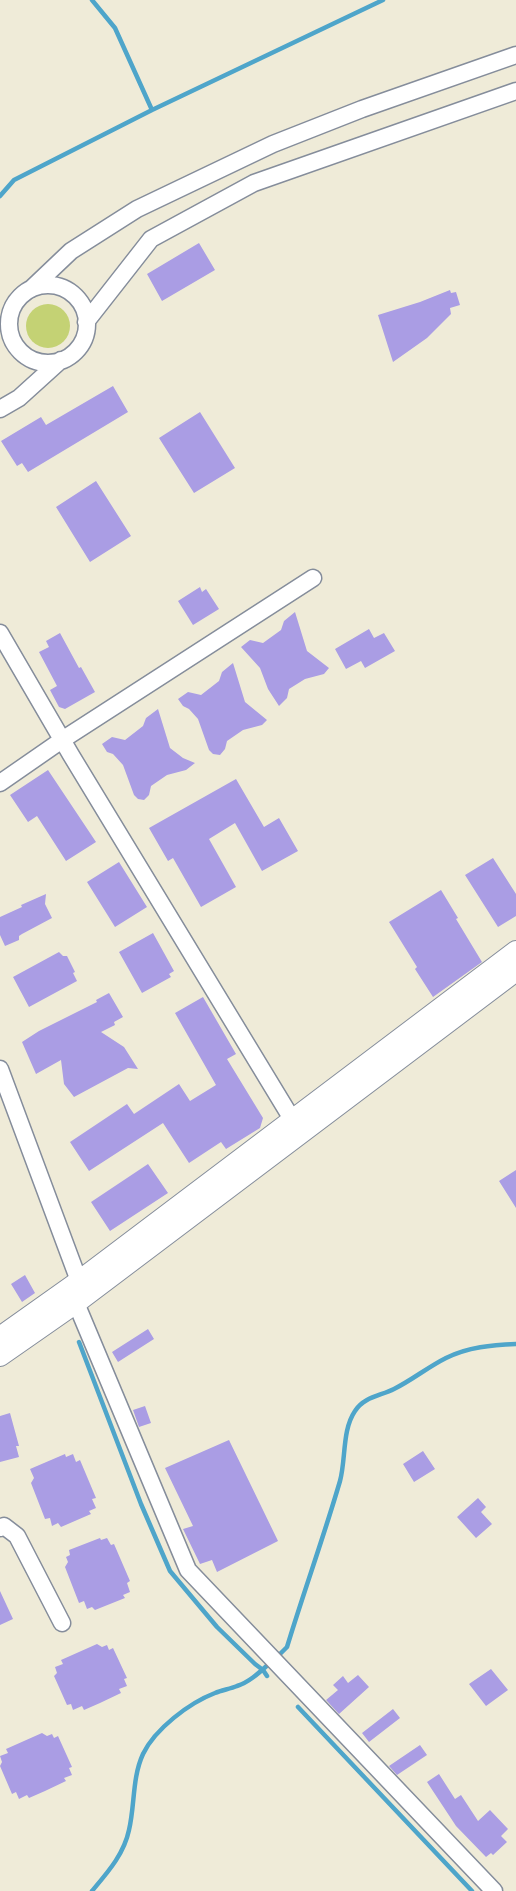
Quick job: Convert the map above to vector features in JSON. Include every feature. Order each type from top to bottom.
[{"type":"main road","points":[[0,1337],[79,1281],[516,951]]},
{"type":"main road","points":[[0,1356],[76,1302],[516,971]]},
{"type":"street","points":[[31,289],[42,286],[54,286],[64,289],[73,295],[80,304],[86,322],[83,340],[70,356],[52,363],[30,359],[14,344],[10,334],[4,331],[10,313],[22,295],[31,289],[71,251],[138,209],[265,148],[362,109],[516,55]]},
{"type":"street","points":[[86,322],[151,239],[254,183],[516,91]]},
{"type":"street","points":[[0,409],[19,398],[61,360]]},
{"type":"street","points":[[0,784],[62,740],[313,578]]},
{"type":"street","points":[[2,642],[292,1119]]},
{"type":"street","points":[[0,1069],[79,1281],[76,1302],[188,1570],[494,1891]]},
{"type":"street","points":[[0,1528],[4,1526],[17,1536],[62,1623]]},
{"type":"green space","points":[[52,304],[64,310],[69,317],[69,335],[64,342],[57,347],[44,348],[36,345],[29,338],[26,322],[29,314],[36,307]]},
{"type":"building","points":[[199,243],[215,270],[162,301],[147,274]]},
{"type":"building","points":[[450,290],[451,293],[456,292],[460,305],[450,308],[451,314],[427,338],[393,362],[378,315]]},
{"type":"building","points":[[113,386],[128,412],[28,472],[22,463],[17,466],[1,441],[41,417],[46,425]]},
{"type":"building","points":[[200,412],[235,468],[194,493],[159,438]]},
{"type":"building","points":[[96,481],[131,536],[90,562],[56,507]]},
{"type":"building","points":[[200,587],[202,592],[206,589],[219,609],[193,625],[178,601]]},
{"type":"building","points":[[295,612],[307,651],[329,668],[324,674],[305,679],[289,689],[287,698],[279,706],[268,689],[260,668],[241,647],[250,640],[263,643],[281,630],[284,621]]},
{"type":"building","points":[[369,629],[374,638],[384,633],[395,651],[365,668],[361,661],[346,669],[335,649]]},
{"type":"building","points":[[60,633],[79,668],[81,667],[95,692],[65,709],[59,707],[50,690],[57,686],[39,652],[49,647],[46,641]]},
{"type":"building","points":[[233,663],[245,702],[267,720],[262,725],[243,730],[227,741],[225,749],[220,755],[213,754],[209,750],[198,719],[178,699],[188,692],[201,695],[219,681],[222,672]]},
{"type":"building","points":[[158,709],[170,748],[183,758],[195,763],[186,770],[167,775],[151,786],[149,795],[144,800],[138,799],[134,795],[123,765],[113,754],[107,752],[102,744],[112,737],[125,740],[143,726],[146,718]]},
{"type":"building","points":[[48,770],[96,842],[66,861],[37,816],[28,822],[10,795]]},
{"type":"building","points":[[236,779],[264,827],[279,818],[298,851],[262,871],[235,823],[209,839],[236,887],[201,907],[173,858],[168,861],[149,828]]},
{"type":"building","points":[[493,858],[516,894],[516,916],[498,927],[465,875]]},
{"type":"building","points":[[119,862],[147,907],[115,927],[87,882]]},
{"type":"building","points":[[441,890],[482,962],[433,997],[389,922]]},
{"type":"building","points":[[46,894],[45,904],[52,918],[19,936],[19,940],[5,946],[0,935],[0,917]]},
{"type":"building","points":[[153,933],[174,971],[169,974],[171,977],[142,993],[119,952]]},
{"type":"building","points":[[59,952],[63,956],[67,956],[77,981],[29,1007],[13,977]]},
{"type":"building","points":[[109,993],[123,1017],[114,1022],[115,1025],[101,1032],[124,1047],[138,1069],[128,1068],[74,1097],[64,1084],[61,1060],[36,1074],[22,1042],[39,1031],[97,1002],[96,1000]]},
{"type":"building","points":[[203,997],[236,1054],[227,1059],[263,1118],[260,1128],[226,1149],[221,1142],[189,1163],[163,1123],[89,1171],[70,1142],[127,1104],[134,1114],[179,1084],[190,1101],[216,1085],[175,1013]]},
{"type":"building","points":[[148,1164],[168,1193],[110,1231],[91,1202]]},
{"type":"building","points":[[516,1170],[516,1208],[499,1181]]},
{"type":"building","points":[[25,1275],[35,1293],[22,1302],[11,1284]]},
{"type":"building","points":[[148,1329],[154,1339],[118,1362],[112,1352]]},
{"type":"building","points":[[145,1406],[151,1423],[139,1427],[133,1410]]},
{"type":"building","points":[[10,1413],[19,1446],[16,1446],[19,1457],[0,1462],[0,1416]]},
{"type":"building","points":[[229,1440],[278,1541],[217,1572],[212,1560],[200,1564],[183,1529],[193,1526],[165,1468]]},
{"type":"building","points":[[423,1451],[435,1469],[414,1482],[403,1464]]},
{"type":"building","points":[[65,1454],[66,1457],[73,1454],[76,1462],[80,1460],[96,1498],[92,1499],[96,1508],[89,1511],[91,1514],[61,1527],[58,1523],[52,1526],[50,1518],[45,1519],[31,1483],[34,1478],[30,1469]]},
{"type":"building","points":[[478,1498],[486,1507],[481,1512],[492,1524],[476,1538],[457,1517]]},
{"type":"building","points":[[100,1538],[101,1540],[107,1538],[111,1545],[114,1544],[130,1581],[127,1583],[130,1592],[123,1595],[125,1598],[95,1610],[92,1607],[87,1609],[84,1601],[79,1603],[65,1567],[68,1562],[66,1557],[70,1555],[69,1550]]},
{"type":"building","points":[[0,1591],[13,1619],[0,1625]]},
{"type":"building","points":[[97,1644],[102,1647],[107,1645],[109,1650],[113,1648],[127,1678],[124,1679],[127,1686],[119,1689],[121,1693],[100,1703],[84,1710],[82,1706],[73,1710],[71,1704],[67,1705],[54,1676],[57,1673],[55,1667],[63,1664],[61,1660]]},
{"type":"building","points":[[491,1669],[508,1690],[486,1706],[469,1684]]},
{"type":"building","points":[[358,1675],[369,1687],[339,1714],[326,1700],[338,1690],[333,1685],[343,1676],[348,1683]]},
{"type":"building","points":[[393,1709],[400,1718],[369,1742],[362,1733]]},
{"type":"building","points":[[42,1733],[47,1736],[52,1734],[54,1738],[58,1736],[72,1767],[69,1768],[72,1775],[64,1778],[66,1781],[45,1791],[29,1798],[27,1795],[19,1799],[16,1792],[12,1794],[0,1766],[2,1762],[0,1756],[8,1753],[6,1749]]},
{"type":"building","points":[[420,1745],[427,1755],[397,1775],[389,1766]]},
{"type":"building","points":[[439,1774],[455,1799],[461,1795],[478,1821],[490,1810],[508,1829],[501,1836],[507,1842],[493,1855],[491,1853],[486,1857],[456,1826],[427,1782]]},
{"type":"waterway","points":[[92,0],[115,28],[152,110]]},
{"type":"waterway","points":[[0,196],[14,180],[152,110],[383,0]]},
{"type":"waterway","points":[[79,1342],[141,1504],[170,1571],[217,1627],[267,1676]]},
{"type":"waterway","points":[[277,1657],[287,1647],[327,1522],[342,1472],[348,1427],[355,1411],[368,1400],[394,1389],[454,1354],[480,1347],[516,1344]]},
{"type":"waterway","points":[[92,1891],[115,1862],[127,1839],[139,1763],[148,1745],[164,1726],[194,1703],[246,1682],[271,1662]]},
{"type":"waterway","points":[[298,1707],[472,1891]]}]
